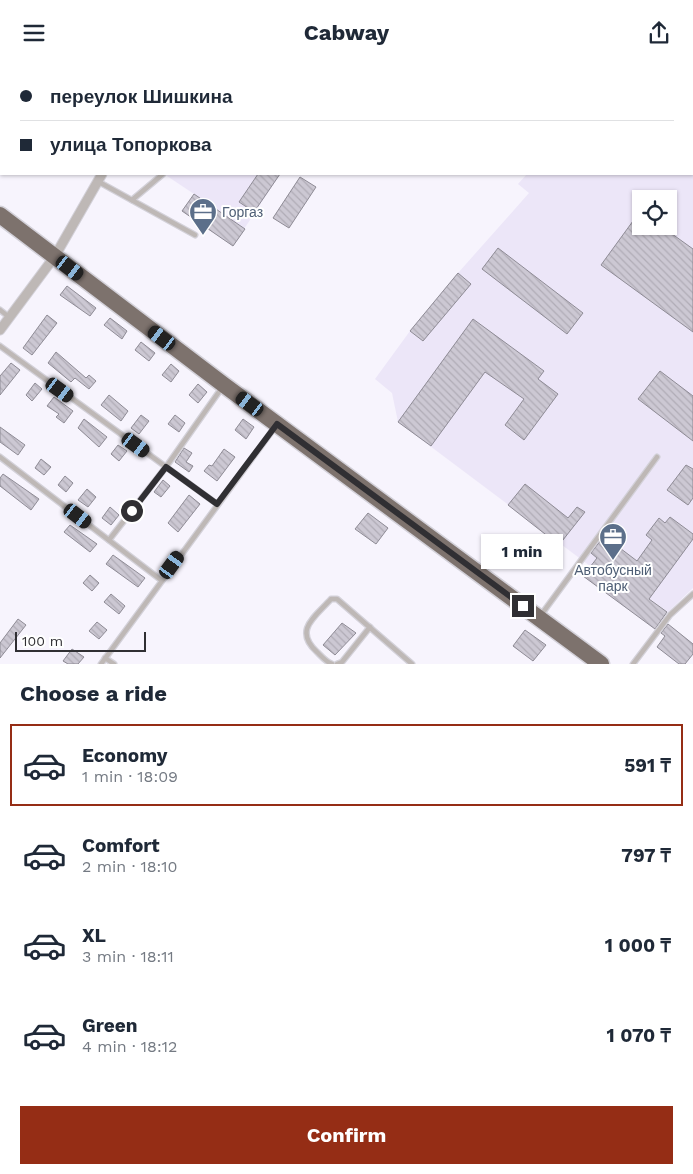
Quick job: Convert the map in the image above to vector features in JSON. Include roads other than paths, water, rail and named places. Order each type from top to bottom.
[{"type":"highway","points":[[0,215],[224,385],[601,664]]},
{"type":"street","points":[[0,330],[55,256],[101,178]]},
{"type":"lane","points":[[132,201],[162,175]]},
{"type":"lane","points":[[101,178],[132,201],[195,235]]},
{"type":"lane","points":[[0,310],[10,317]]},
{"type":"lane","points":[[0,346],[217,504]]},
{"type":"lane","points":[[109,540],[166,467],[224,385]]},
{"type":"lane","points":[[101,664],[277,424]]},
{"type":"lane","points":[[0,457],[161,580]]},
{"type":"lane","points":[[539,618],[657,457]]},
{"type":"lane","points":[[633,664],[670,615],[693,594]]},
{"type":"lane","points":[[332,664],[307,643],[305,636],[306,628],[331,599],[337,599],[412,664]]},
{"type":"lane","points":[[337,664],[342,662],[370,627]]},
{"type":"lane","points":[[105,658],[114,664]]},
{"type":"place","name":"Горгаз","points":[[203,236]]},
{"type":"place","name":"Автобусный парк","points":[[613,561]]}]
